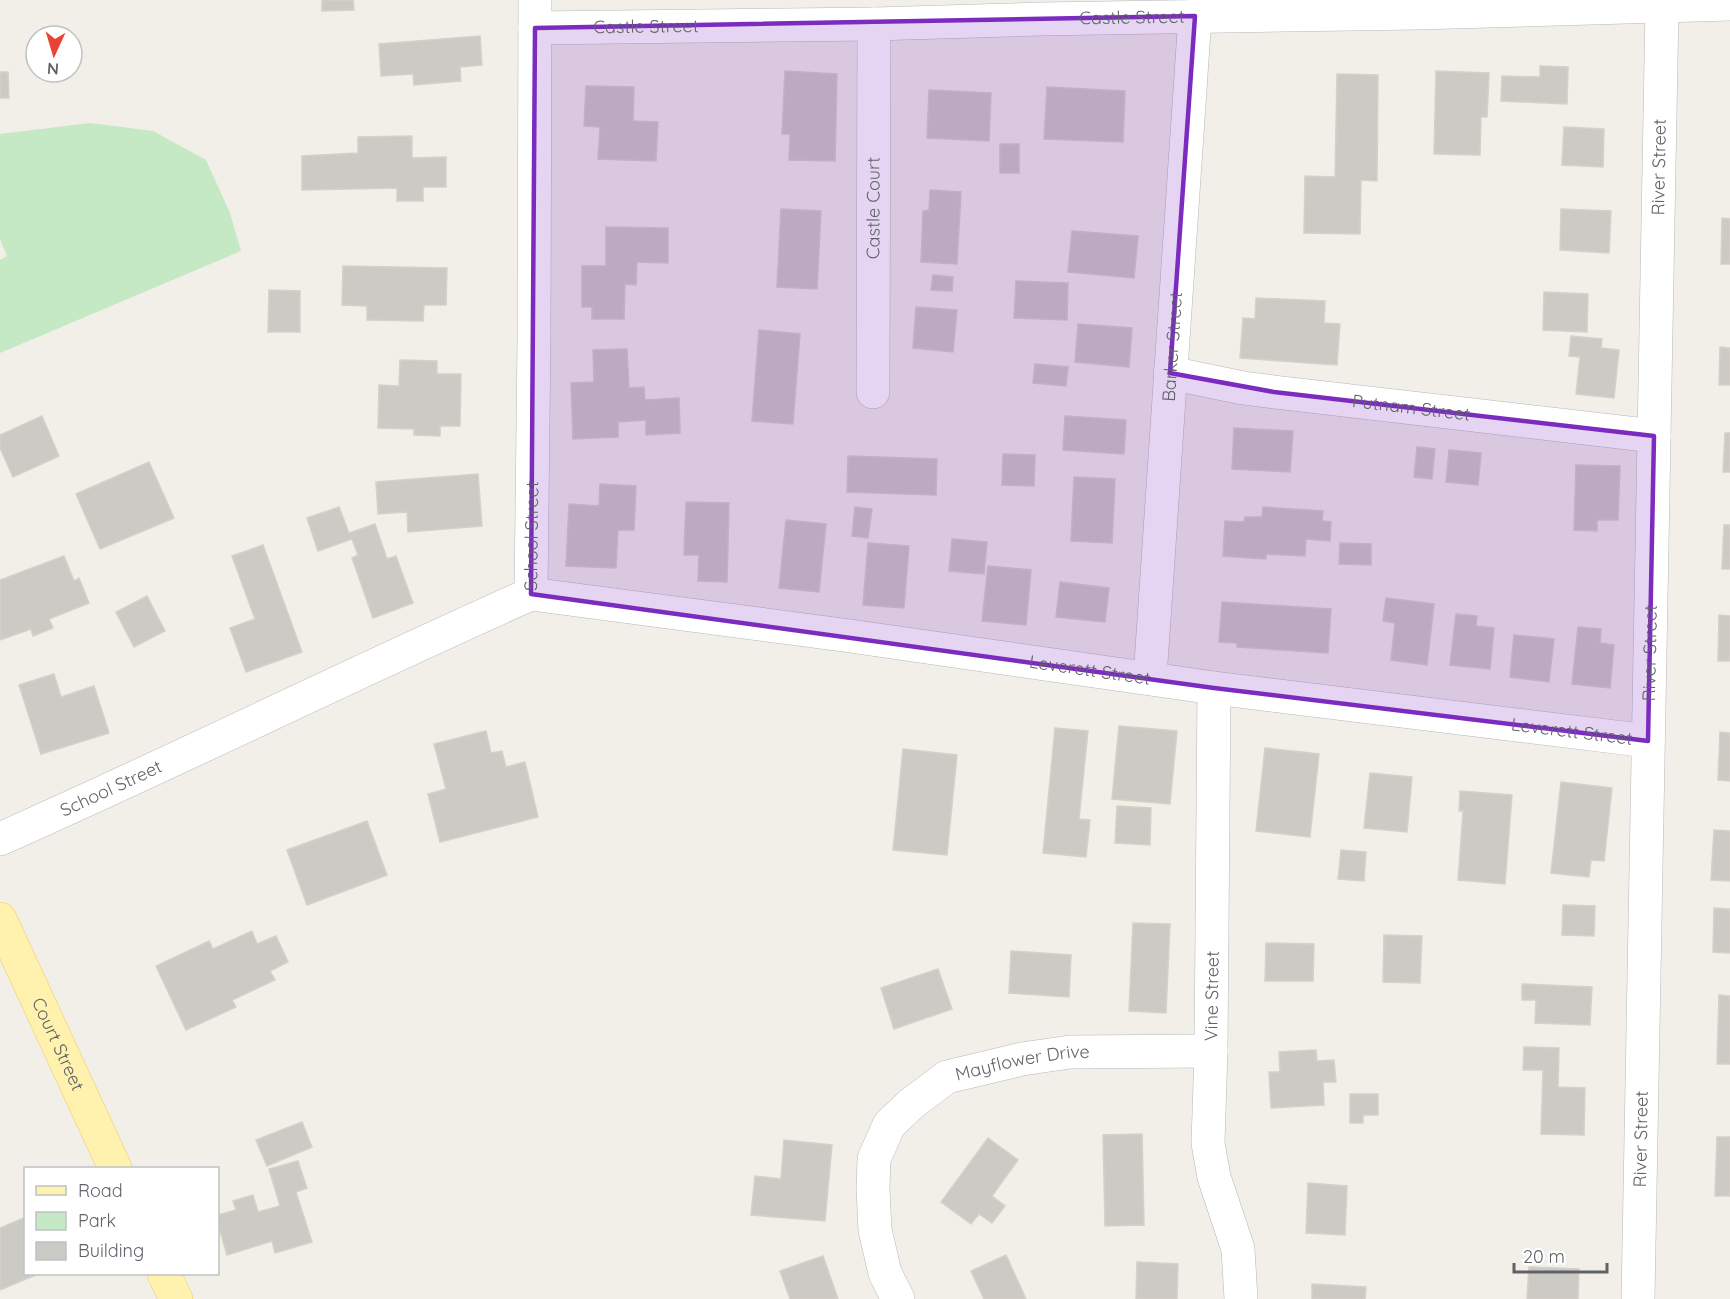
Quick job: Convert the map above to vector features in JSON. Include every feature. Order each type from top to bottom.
[{"type":"main road","name":"Court Street","points":[[0,919],[115,1167]]},
{"type":"main road","points":[[164,1275],[176,1299]]},
{"type":"street","name":"Castle Street","points":[[535,14],[874,24],[1040,10],[1195,16],[1730,4]]},
{"type":"street","name":"River Street","points":[[1638,1299],[1662,7]]},
{"type":"street","name":"School Street","points":[[0,839],[125,783],[370,666],[531,594],[535,14]]},
{"type":"street","name":"Barker Street","points":[[1150,678],[1195,16]]},
{"type":"street","name":"Castle Court","points":[[873,392],[874,24]]},
{"type":"street","name":"Putnam Street","points":[[1170,373],[1243,388],[1654,436]]},
{"type":"street","name":"Leverett Street","points":[[531,594],[1214,688],[1648,741]]},
{"type":"street","name":"Vine Street","points":[[1214,688],[1209,1143],[1214,1177],[1238,1249],[1241,1299]]},
{"type":"street","name":"Mayflower Drive","points":[[898,1299],[885,1273],[875,1230],[874,1159],[889,1125],[910,1104],[947,1077],[1022,1059],[1070,1052],[1211,1051]]},
{"type":"highlighted area","points":[[1195,16],[1170,373],[1274,392],[1654,436],[1648,741],[1214,688],[531,594],[535,28]]},
{"type":"green space","points":[[90,123],[153,131],[206,160],[230,213],[241,251],[0,353],[0,260],[7,256],[0,239],[0,134]]},
{"type":"building","points":[[322,0],[353,0],[354,10],[322,11]]},
{"type":"building","points":[[480,36],[482,65],[460,67],[461,81],[414,85],[413,74],[381,76],[379,44]]},
{"type":"building","points":[[1540,66],[1568,67],[1567,104],[1501,101],[1502,76],[1540,77]]},
{"type":"building","points":[[785,71],[837,74],[835,161],[789,160],[790,134],[782,134]]},
{"type":"building","points":[[1436,71],[1489,73],[1487,117],[1481,117],[1480,155],[1434,154]]},
{"type":"building","points":[[0,72],[8,72],[9,98],[0,98]]},
{"type":"building","points":[[1337,74],[1378,75],[1377,181],[1361,180],[1360,234],[1304,233],[1305,176],[1335,177]]},
{"type":"building","points":[[586,86],[634,87],[633,121],[658,122],[656,161],[598,159],[600,127],[584,126]]},
{"type":"building","points":[[1047,87],[1125,91],[1123,142],[1044,139]]},
{"type":"building","points":[[929,90],[991,93],[989,141],[927,138]]},
{"type":"building","points":[[1564,127],[1604,129],[1603,167],[1562,165]]},
{"type":"building","points":[[412,136],[412,158],[446,157],[446,187],[423,187],[423,201],[397,201],[397,188],[302,190],[302,156],[358,153],[358,137]]},
{"type":"building","points":[[1000,144],[1019,144],[1019,173],[1000,173]]},
{"type":"building","points":[[930,190],[961,192],[957,264],[921,262],[923,211],[929,210]]},
{"type":"building","points":[[781,209],[821,211],[817,289],[777,287]]},
{"type":"building","points":[[1561,209],[1611,211],[1609,253],[1560,250]]},
{"type":"building","points":[[1722,218],[1730,219],[1730,264],[1721,264]]},
{"type":"building","points":[[606,227],[668,228],[668,263],[637,262],[636,285],[625,284],[624,319],[592,319],[592,307],[582,307],[582,266],[606,266]]},
{"type":"building","points":[[1072,231],[1138,236],[1134,278],[1068,272]]},
{"type":"building","points":[[343,266],[447,268],[446,305],[424,305],[423,321],[367,320],[367,306],[342,305]]},
{"type":"building","points":[[933,275],[953,277],[952,291],[931,290]]},
{"type":"building","points":[[1016,281],[1068,283],[1067,320],[1014,318]]},
{"type":"building","points":[[269,290],[300,291],[300,332],[268,332]]},
{"type":"building","points":[[1544,292],[1588,294],[1587,332],[1543,330]]},
{"type":"building","points":[[1256,298],[1325,301],[1324,323],[1340,324],[1337,365],[1240,358],[1243,318],[1255,319]]},
{"type":"building","points":[[916,307],[957,310],[953,352],[913,348]]},
{"type":"building","points":[[1078,324],[1132,328],[1129,367],[1075,362]]},
{"type":"building","points":[[759,330],[800,334],[793,424],[752,421]]},
{"type":"building","points":[[1571,336],[1602,339],[1601,348],[1619,350],[1614,398],[1576,394],[1580,357],[1569,356]]},
{"type":"building","points":[[1720,347],[1730,348],[1730,385],[1719,385]]},
{"type":"building","points":[[627,349],[629,388],[644,387],[645,400],[679,398],[680,433],[646,435],[646,420],[618,422],[618,437],[573,439],[571,383],[594,382],[593,350]]},
{"type":"building","points":[[400,360],[437,361],[437,374],[461,374],[460,426],[440,426],[440,436],[414,435],[414,429],[378,428],[379,385],[399,386]]},
{"type":"building","points":[[1035,364],[1068,367],[1066,386],[1033,383]]},
{"type":"building","points":[[42,416],[59,456],[13,477],[0,448],[0,435]]},
{"type":"building","points":[[1065,416],[1126,420],[1124,454],[1063,450]]},
{"type":"building","points":[[1234,428],[1293,431],[1290,472],[1232,469]]},
{"type":"building","points":[[1725,433],[1730,433],[1730,472],[1723,472]]},
{"type":"building","points":[[1417,447],[1435,449],[1432,479],[1414,477]]},
{"type":"building","points":[[1449,450],[1481,453],[1478,485],[1446,482]]},
{"type":"building","points":[[1003,454],[1035,455],[1034,486],[1002,485]]},
{"type":"building","points":[[848,456],[937,459],[936,495],[847,492]]},
{"type":"building","points":[[149,462],[174,518],[100,549],[76,494]]},
{"type":"building","points":[[1576,465],[1620,466],[1618,520],[1597,520],[1597,531],[1574,530]]},
{"type":"building","points":[[478,474],[482,526],[408,532],[407,512],[378,514],[376,482]]},
{"type":"building","points":[[1074,477],[1115,479],[1112,543],[1071,541]]},
{"type":"building","points":[[600,484],[636,486],[634,530],[618,530],[616,568],[566,566],[569,504],[599,506]]},
{"type":"building","points":[[686,502],[729,503],[727,582],[698,581],[699,555],[684,555]]},
{"type":"building","points":[[339,507],[349,533],[375,524],[387,559],[396,556],[413,603],[373,618],[352,558],[358,555],[352,539],[318,551],[307,518]]},
{"type":"building","points":[[855,507],[872,509],[868,538],[852,536]]},
{"type":"building","points":[[1263,507],[1323,511],[1322,521],[1331,522],[1330,541],[1306,539],[1305,556],[1266,554],[1266,559],[1223,556],[1225,521],[1244,522],[1245,517],[1262,517]]},
{"type":"building","points":[[786,520],[826,524],[819,592],[779,588]]},
{"type":"building","points":[[1724,525],[1730,525],[1730,569],[1722,569]]},
{"type":"building","points":[[952,539],[987,542],[984,574],[949,571]]},
{"type":"building","points":[[868,543],[909,546],[904,608],[863,605]]},
{"type":"building","points":[[1340,543],[1371,544],[1371,565],[1339,564]]},
{"type":"building","points":[[263,545],[302,652],[246,672],[230,628],[255,619],[232,556]]},
{"type":"building","points":[[64,556],[74,581],[79,578],[89,603],[49,619],[53,628],[33,636],[31,629],[0,640],[0,580]]},
{"type":"building","points":[[988,566],[1031,570],[1026,625],[982,621]]},
{"type":"building","points":[[1060,582],[1109,588],[1105,622],[1056,617]]},
{"type":"building","points":[[147,596],[165,631],[134,647],[116,612]]},
{"type":"building","points":[[1386,598],[1434,604],[1427,665],[1391,660],[1395,623],[1383,621]]},
{"type":"building","points":[[1222,602],[1331,609],[1328,653],[1237,647],[1237,643],[1219,642]]},
{"type":"building","points":[[1456,614],[1477,616],[1476,626],[1494,628],[1490,669],[1450,665]]},
{"type":"building","points":[[1719,615],[1730,616],[1730,661],[1718,661]]},
{"type":"building","points":[[1578,627],[1601,629],[1600,643],[1614,645],[1610,688],[1572,684]]},
{"type":"building","points":[[1514,635],[1554,639],[1549,682],[1510,677]]},
{"type":"building","points":[[54,674],[61,697],[94,686],[109,733],[41,754],[19,685]]},
{"type":"building","points":[[1119,726],[1177,731],[1170,804],[1112,799]]},
{"type":"building","points":[[1055,728],[1088,731],[1079,819],[1090,820],[1086,857],[1043,853]]},
{"type":"building","points":[[486,731],[491,753],[502,751],[506,767],[525,762],[538,817],[440,842],[428,794],[446,789],[434,744]]},
{"type":"building","points":[[1720,732],[1730,733],[1730,781],[1718,780]]},
{"type":"building","points":[[1265,748],[1319,754],[1310,837],[1256,831]]},
{"type":"building","points":[[903,749],[957,755],[947,855],[893,850]]},
{"type":"building","points":[[1370,773],[1412,777],[1407,832],[1364,828]]},
{"type":"building","points":[[1561,782],[1612,788],[1604,861],[1591,860],[1589,877],[1551,873]]},
{"type":"building","points":[[1460,791],[1512,795],[1505,884],[1458,880],[1463,811],[1459,811]]},
{"type":"building","points":[[1117,806],[1151,808],[1150,845],[1115,843]]},
{"type":"building","points":[[367,821],[387,875],[307,905],[287,850]]},
{"type":"building","points":[[1714,830],[1730,831],[1730,881],[1711,880]]},
{"type":"building","points":[[1341,850],[1366,852],[1364,881],[1338,879]]},
{"type":"building","points":[[1563,905],[1595,906],[1594,936],[1562,935]]},
{"type":"building","points":[[1714,908],[1730,909],[1730,953],[1713,952]]},
{"type":"building","points":[[1133,923],[1170,924],[1166,1013],[1129,1011]]},
{"type":"building","points":[[252,931],[257,944],[276,936],[288,962],[270,971],[275,980],[232,1000],[236,1007],[186,1030],[156,966],[209,941],[213,949]]},
{"type":"building","points":[[1384,935],[1422,936],[1420,983],[1383,982]]},
{"type":"building","points":[[1266,943],[1314,944],[1313,981],[1265,981]]},
{"type":"building","points":[[1011,951],[1071,955],[1069,997],[1009,993]]},
{"type":"building","points":[[938,969],[952,1009],[894,1029],[881,988]]},
{"type":"building","points":[[1522,984],[1592,987],[1590,1025],[1535,1023],[1536,1000],[1522,1000]]},
{"type":"building","points":[[1719,995],[1730,996],[1730,1064],[1717,1064]]},
{"type":"building","points":[[1524,1047],[1559,1048],[1558,1087],[1585,1088],[1584,1135],[1541,1134],[1543,1070],[1523,1070]]},
{"type":"building","points":[[1316,1050],[1317,1061],[1334,1060],[1336,1082],[1323,1082],[1324,1105],[1271,1108],[1269,1072],[1280,1072],[1279,1052]]},
{"type":"building","points":[[1350,1094],[1378,1094],[1378,1115],[1363,1115],[1363,1123],[1350,1123]]},
{"type":"building","points":[[302,1122],[312,1147],[267,1166],[256,1140]]},
{"type":"building","points":[[1142,1134],[1144,1225],[1105,1226],[1103,1135]]},
{"type":"building","points":[[1717,1137],[1730,1137],[1730,1196],[1715,1196]]},
{"type":"building","points":[[988,1138],[1018,1160],[992,1196],[1005,1206],[992,1223],[979,1214],[971,1224],[941,1202]]},
{"type":"building","points":[[784,1140],[832,1145],[825,1221],[751,1215],[755,1176],[781,1179]]},
{"type":"building","points":[[298,1161],[307,1188],[296,1192],[312,1242],[275,1253],[272,1241],[227,1255],[219,1227],[219,1215],[236,1210],[233,1201],[253,1195],[258,1212],[280,1206],[269,1169]]},
{"type":"building","points":[[1308,1183],[1347,1186],[1345,1235],[1306,1233]]},
{"type":"building","points":[[24,1218],[24,1275],[36,1275],[0,1290],[0,1228]]},
{"type":"building","points":[[1006,1255],[1026,1299],[984,1299],[971,1271]]},
{"type":"building","points":[[823,1256],[838,1299],[790,1299],[780,1271]]},
{"type":"building","points":[[1137,1262],[1178,1264],[1177,1299],[1136,1299]]},
{"type":"building","points":[[1529,1267],[1579,1269],[1578,1299],[1527,1299]]},
{"type":"building","points":[[1312,1284],[1366,1287],[1365,1299],[1312,1299]]}]
